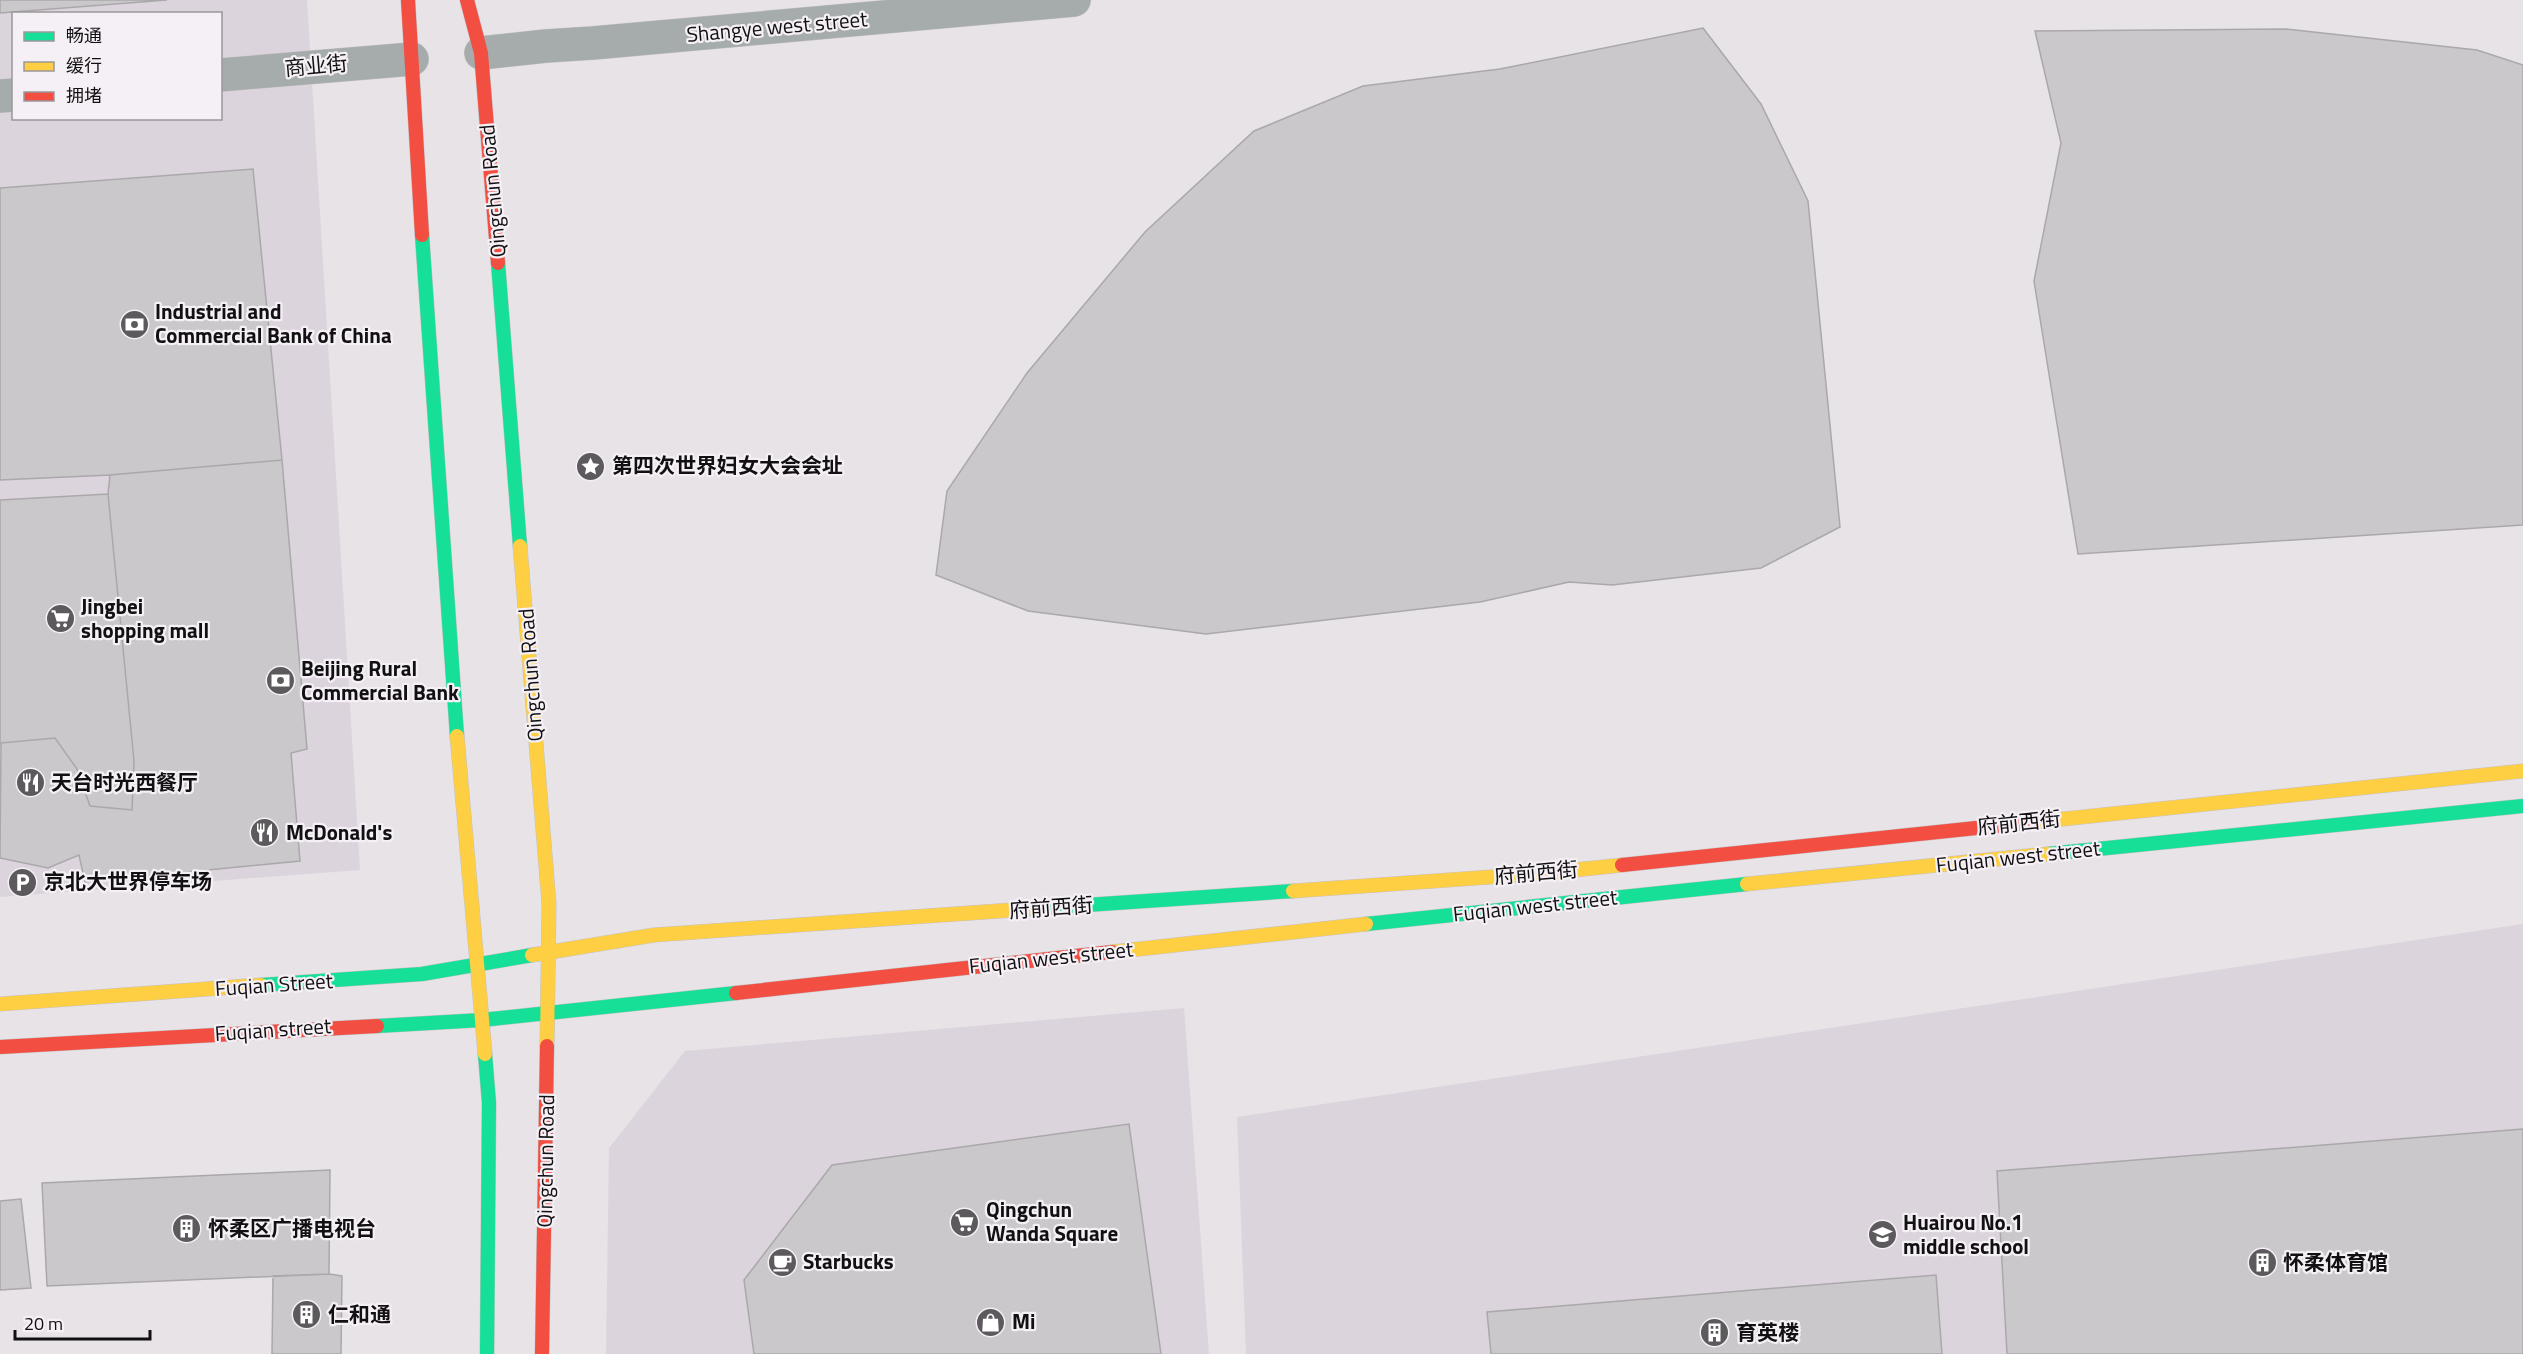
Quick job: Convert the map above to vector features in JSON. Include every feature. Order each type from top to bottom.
[{"type":"street","points":[[408,0],[444,564],[489,1103],[487,1354]]},
{"type":"street","name":"Qingchun Road","points":[[467,0],[481,53],[549,904],[542,1354]]},
{"type":"street","name":"Shangye west street","points":[[481,53],[1074,0]]},
{"type":"street","name":"商业街","points":[[222,75],[412,59]]},
{"type":"street","name":"府前西街","points":[[548,954],[654,935],[1546,873],[2523,771]]},
{"type":"street","name":"Fuqian west street","points":[[547,1011],[1534,906],[2523,806]]},
{"type":"street","name":"Fuqian Street","points":[[0,1004],[422,974],[548,954]]},
{"type":"street","name":"Fuqian street","points":[[0,1047],[405,1022],[482,1020],[547,1011]]},
{"type":"shaded area","points":[[0,0],[307,0],[360,870],[0,897]]},
{"type":"shaded area","name":"Huairou No.1 middle school","points":[[2523,924],[2523,1354],[1246,1354],[1237,1117]]},
{"type":"shaded area","points":[[1184,1008],[1209,1354],[606,1354],[609,1148],[685,1051]]},
{"type":"building","points":[[0,0],[167,0],[12,12],[0,13]]},
{"type":"building","points":[[1703,28],[1761,104],[1808,201],[1840,527],[1761,568],[1612,585],[1569,582],[1480,602],[1206,634],[1028,611],[936,575],[947,491],[1027,373],[1145,232],[1254,131],[1363,86],[1500,69]]},
{"type":"building","points":[[2286,29],[2477,50],[2523,65],[2523,525],[2078,554],[2034,281],[2061,143],[2035,31]]},
{"type":"building","name":"Industrial and Commercial Bank of China","points":[[253,169],[282,460],[110,475],[0,480],[0,188]]},
{"type":"building","points":[[282,460],[307,749],[291,753],[300,861],[85,882],[79,855],[48,868],[0,858],[1,743],[55,738],[77,769],[90,806],[132,810],[134,761],[108,494],[110,475]]},
{"type":"building","name":"Jingbei shopping mall","points":[[108,494],[134,761],[132,810],[90,806],[77,769],[55,738],[1,743],[0,746],[0,500]]},
{"type":"building","name":"Qingchun Wanda Square","points":[[1129,1124],[1161,1354],[754,1354],[744,1280],[832,1165]]},
{"type":"building","name":"怀柔体育馆","points":[[2523,1129],[2523,1354],[2007,1354],[1997,1171]]},
{"type":"building","name":"怀柔区广播电视台","points":[[330,1170],[329,1274],[47,1286],[42,1183]]},
{"type":"building","points":[[21,1199],[31,1288],[0,1290],[0,1201]]},
{"type":"building","name":"仁和通","points":[[329,1274],[342,1276],[341,1354],[272,1354],[273,1276]]},
{"type":"building","name":"育英楼","points":[[1936,1275],[1942,1354],[1491,1354],[1487,1312]]},
{"type":"traffic: fast","points":[[422,235],[457,736]]},
{"type":"traffic: fast","points":[[498,263],[520,546]]},
{"type":"traffic: fast","points":[[2048,854],[2523,806]]},
{"type":"traffic: fast","points":[[1366,924],[1747,884]]},
{"type":"traffic: fast","points":[[1027,909],[1293,891]]},
{"type":"traffic: fast","points":[[261,985],[422,974],[532,955]]},
{"type":"traffic: fast","points":[[377,1026],[482,1020],[736,993]]},
{"type":"traffic: fast","points":[[485,1054],[489,1103],[487,1354]]},
{"type":"traffic: slow","points":[[520,546],[549,904],[547,1046]]},
{"type":"traffic: slow","points":[[457,736],[485,1054]]},
{"type":"traffic: slow","points":[[2024,823],[2523,771]]},
{"type":"traffic: slow","points":[[1747,884],[2048,854]]},
{"type":"traffic: slow","points":[[1293,891],[1546,873],[1622,865]]},
{"type":"traffic: slow","points":[[532,955],[654,935],[1027,909]]},
{"type":"traffic: slow","points":[[1112,952],[1366,924]]},
{"type":"traffic: slow","points":[[0,1004],[261,985]]},
{"type":"traffic: jam","points":[[408,0],[422,235]]},
{"type":"traffic: jam","points":[[467,0],[481,53],[498,263]]},
{"type":"traffic: jam","points":[[1622,865],[2024,823]]},
{"type":"traffic: jam","points":[[736,993],[1112,952]]},
{"type":"traffic: jam","points":[[0,1047],[377,1026]]},
{"type":"traffic: jam","points":[[542,1354],[547,1046]]},
{"type":"place","name":"Industrial and Commercial Bank of China","points":[[134,324]]},
{"type":"place","name":"第四次世界妇女大会会址","points":[[591,466]]},
{"type":"place","name":"Jingbei shopping mall","points":[[60,619]]},
{"type":"place","name":"Beijing Rural Commercial Bank","points":[[280,681]]},
{"type":"place","name":"天台时光西餐厅","points":[[30,783]]},
{"type":"place","name":"McDonald's","points":[[265,833]]},
{"type":"place","name":"京北大世界停车场","points":[[23,882]]},
{"type":"place","name":"Qingchun Wanda Square","points":[[965,1222]]},
{"type":"place","name":"怀柔区广播电视台","points":[[187,1229]]},
{"type":"place","name":"Huairou No.1 middle school","points":[[1882,1235]]},
{"type":"place","name":"Starbucks","points":[[782,1262]]},
{"type":"place","name":"怀柔体育馆","points":[[2262,1263]]},
{"type":"place","name":"仁和通","points":[[307,1315]]},
{"type":"place","name":"Mi","points":[[991,1322]]},
{"type":"place","name":"育英楼","points":[[1715,1333]]}]
